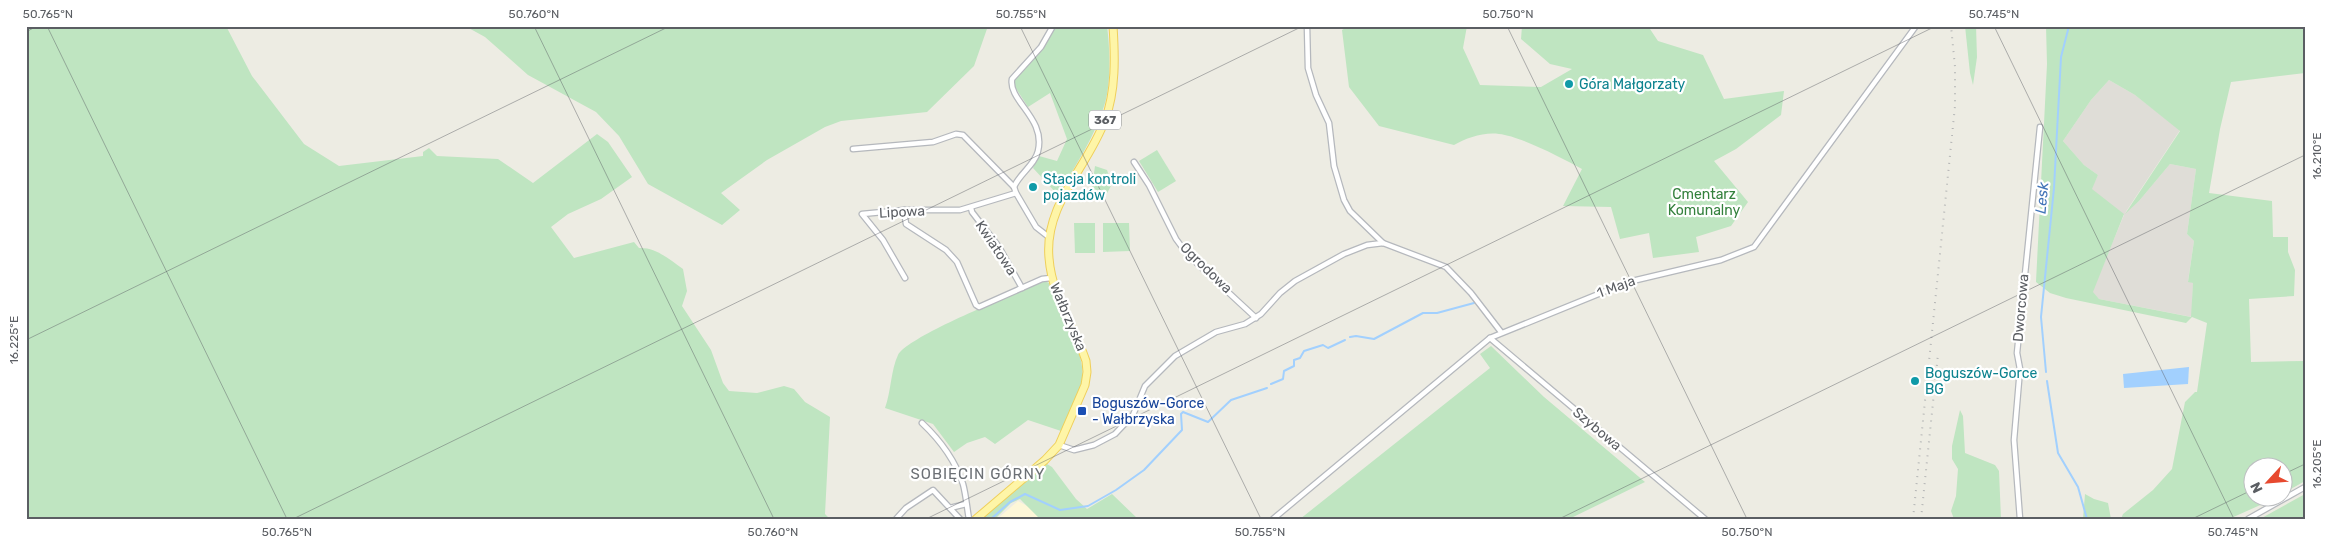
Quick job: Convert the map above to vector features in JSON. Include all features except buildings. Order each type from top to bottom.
[{"type":"main road","name":"Wałbrzyska","points":[[976,519],[1045,460],[1059,445],[1075,410],[1087,372],[1082,348],[1062,309],[1051,278],[1048,256],[1050,238],[1060,203],[1106,120],[1113,76],[1113,26]]},
{"type":"street","points":[[1014,187],[1036,158],[1039,142],[1036,124],[1012,89],[1012,79],[1041,47],[1053,26]]},
{"type":"street","points":[[1307,26],[1308,68],[1316,95],[1329,123],[1334,166],[1344,200],[1350,211],[1383,243],[1446,267],[1471,293],[1501,332]]},
{"type":"street","name":"1 Maja","points":[[1273,519],[1490,338],[1628,282],[1721,260],[1754,247],[1761,241],[1916,26]]},
{"type":"street","name":"Dworcowa","points":[[2020,519],[2014,440],[2020,369],[2017,353],[2040,128]]},
{"type":"street","points":[[853,149],[932,142],[956,134],[968,139],[1014,187],[1036,227],[1050,238]]},
{"type":"street","name":"Ogrodowa","points":[[1134,162],[1149,185],[1176,239],[1188,254],[1246,306],[1256,318]]},
{"type":"street","name":"Lipowa","points":[[905,278],[883,240],[862,214],[904,210],[947,211],[971,208],[1016,193]]},
{"type":"street","name":"Kwiatowa","points":[[971,208],[972,212],[999,247],[1022,288]]},
{"type":"street","points":[[904,210],[906,224],[946,250],[957,262],[976,305],[979,307],[1042,279],[1051,278]]},
{"type":"street","points":[[1367,245],[1372,239],[1371,232]]},
{"type":"street","points":[[1059,445],[1074,450],[1094,445],[1115,434],[1133,415],[1146,386],[1175,356],[1216,332],[1245,324],[1256,318],[1295,281],[1344,254],[1367,245],[1383,243]]},
{"type":"street","name":"Szybowa","points":[[1490,338],[1705,519]]},
{"type":"street","points":[[922,423],[938,438],[950,457],[963,485],[969,519]]},
{"type":"street","points":[[2248,519],[2305,487]]},
{"type":"street","points":[[896,519],[906,508],[933,490],[960,519]]},
{"type":"street","points":[[950,508],[966,504]]},
{"type":"shaded area","points":[[2109,80],[2135,95],[2180,130],[2125,213],[2139,201],[2170,164],[2196,169],[2187,234],[2194,241],[2188,281],[2193,283],[2192,317],[2099,299],[2092,292],[2124,215],[2091,189],[2098,175],[2084,165],[2063,141],[2091,100]]},
{"type":"shaded area","points":[[1018,501],[1038,512],[1045,519],[997,519]]},
{"type":"green space","points":[[26,26],[226,26],[252,76],[304,144],[339,166],[423,156],[423,152],[429,148],[437,156],[498,159],[533,183],[597,134],[608,142],[632,177],[601,199],[568,214],[551,227],[574,258],[634,242],[639,248],[657,252],[668,258],[683,269],[687,291],[682,306],[711,350],[723,383],[729,391],[757,393],[784,386],[794,389],[805,402],[830,417],[825,514],[830,519],[26,519]]},
{"type":"green space","points":[[465,26],[988,26],[974,66],[927,112],[841,121],[825,127],[767,160],[721,193],[740,210],[722,225],[648,184],[619,136],[596,112],[528,75],[485,37]]},
{"type":"green space","points":[[1055,26],[1107,26],[1109,54],[1107,95],[1101,115],[1084,150],[1058,195],[1033,168],[1039,156],[1057,161],[1067,139],[1050,93],[1028,107],[1015,87],[1014,81],[1039,53]]},
{"type":"green space","name":"Cmentarz Komunalny","points":[[1349,26],[1467,26],[1463,48],[1480,85],[1541,87],[1572,69],[1550,64],[1521,39],[1522,26],[1648,26],[1658,41],[1703,55],[1724,99],[1784,91],[1781,115],[1736,149],[1714,161],[1748,202],[1731,226],[1696,237],[1699,252],[1653,258],[1649,233],[1620,239],[1611,207],[1563,206],[1582,169],[1552,154],[1529,143],[1499,134],[1475,136],[1454,145],[1379,126],[1349,87],[1342,30]]},
{"type":"green space","points":[[1965,26],[1976,26],[1977,57],[1973,85],[1970,73]]},
{"type":"green space","points":[[2046,26],[2305,26],[2305,73],[2231,82],[2220,129],[2209,193],[2272,201],[2273,237],[2288,237],[2288,252],[2295,270],[2294,296],[2249,299],[2251,362],[2305,361],[2305,481],[2294,487],[2294,458],[2244,458],[2244,508],[2254,508],[2229,519],[2121,519],[2123,514],[2153,490],[2172,469],[2185,402],[2197,392],[2207,323],[2192,317],[2186,323],[2066,298],[2050,293],[2036,282],[2047,64]],"holes":[[[2109,80],[2135,95],[2180,131],[2125,214],[2139,201],[2170,164],[2196,169],[2187,234],[2194,241],[2188,282],[2193,283],[2191,317],[2099,299],[2093,292],[2124,214],[2092,189],[2098,175],[2084,165],[2063,141],[2091,100]]]},
{"type":"green space","points":[[1157,150],[1176,181],[1158,192],[1139,161]]},
{"type":"green space","points":[[1095,166],[1107,170],[1112,184],[1105,197],[1090,201]]},
{"type":"green space","points":[[1074,223],[1095,223],[1095,253],[1075,253]]},
{"type":"green space","points":[[1103,223],[1129,223],[1130,251],[1103,252]]},
{"type":"green space","points":[[1045,281],[1049,283],[1077,347],[1083,373],[1079,390],[1061,431],[1028,420],[995,444],[985,437],[967,443],[954,452],[933,424],[885,408],[898,355],[906,347],[942,326]]},
{"type":"green space","points":[[1491,346],[1544,397],[1645,482],[1569,519],[1300,519],[1490,368],[1480,354]]},
{"type":"green space","points":[[1960,410],[1963,416],[1965,453],[1995,465],[1999,471],[2001,519],[1954,519],[1951,511],[1956,496],[1958,469],[1952,459],[1952,446]]},
{"type":"green space","points":[[1047,464],[1052,467],[1076,499],[1087,509],[1112,494],[1138,519],[1040,519],[1020,499],[1011,503],[995,519],[980,519]]},
{"type":"green space","points":[[2085,494],[2108,503],[2111,519],[2083,519]]},
{"type":"green space","points":[[2305,494],[2305,519],[2260,519],[2280,508],[2294,508],[2294,500]]},
{"type":"water","points":[[2189,367],[2188,384],[2124,388],[2123,374]]},
{"type":"waterway","name":"Lesk","points":[[2046,372],[2041,317],[2054,188],[2061,57],[2069,26]]},
{"type":"waterway","points":[[1350,337],[1374,339],[1423,313],[1437,313],[1474,303]]},
{"type":"waterway","points":[[1271,384],[1283,379],[1284,371],[1294,366],[1294,360],[1300,358],[1304,351],[1323,345],[1328,348],[1345,340]]},
{"type":"waterway","name":"Lesk","points":[[2047,381],[2058,453],[2078,487],[2087,519]]},
{"type":"waterway","points":[[991,519],[1010,502],[1025,494],[1060,510],[1088,506],[1116,490],[1144,470],[1182,430],[1181,414],[1183,412],[1208,422],[1231,400],[1267,388]]},
{"type":"railway","points":[[1913,519],[1955,106],[1955,67],[1951,26]]},
{"type":"railway","points":[[1921,519],[1938,354]]},
{"type":"place","name":"Góra Małgorzaty","points":[[1569,84]]},
{"type":"place","name":"Stacja kontroli pojazdów","points":[[1033,187]]},
{"type":"place","name":"Boguszów-Gorce BG","points":[[1915,381]]},
{"type":"place","name":"Boguszów-Gorce - Wałbrzyska","points":[[1082,411]]},
{"type":"district","name":"SOBIĘCIN GÓRNY","points":[[978,474]]}]
